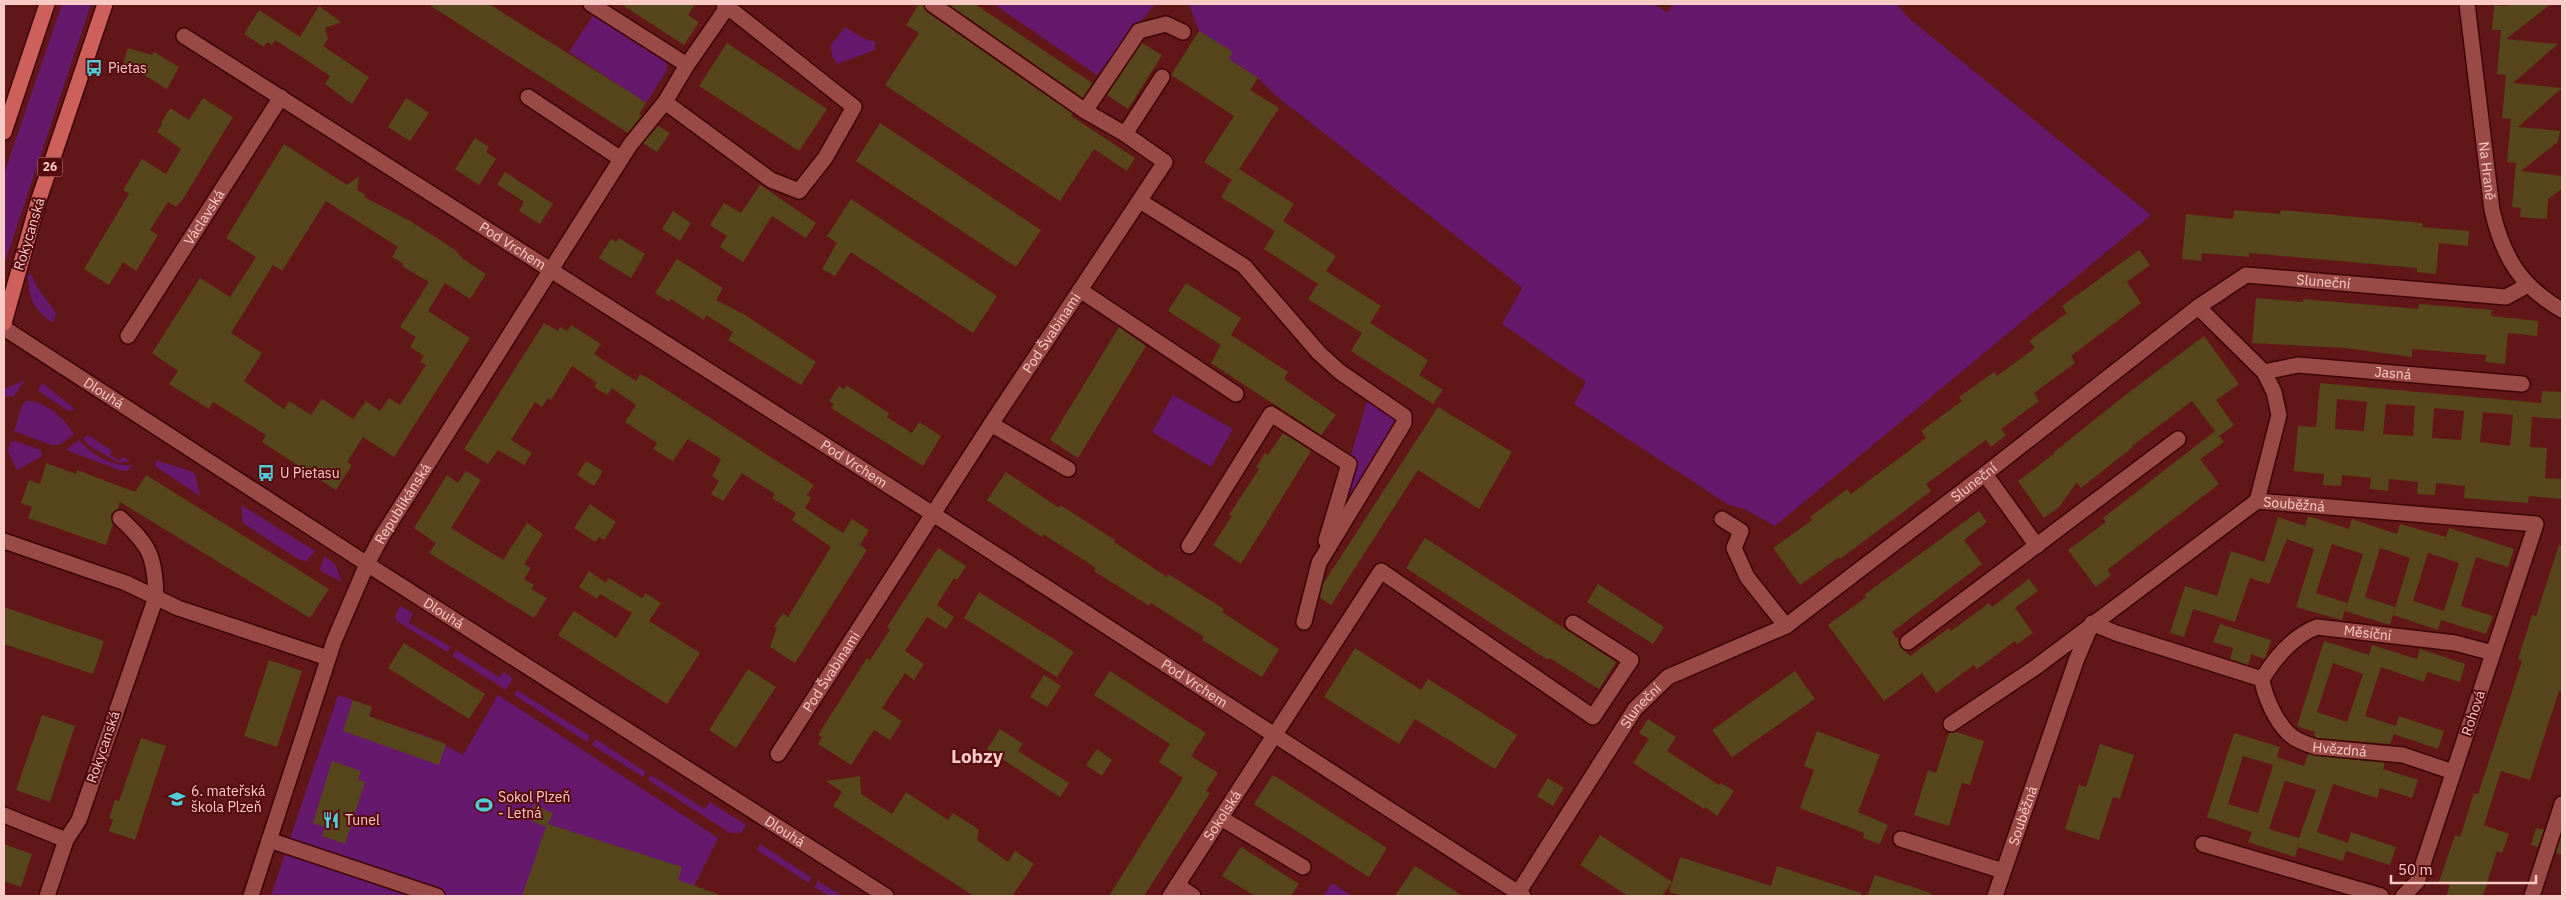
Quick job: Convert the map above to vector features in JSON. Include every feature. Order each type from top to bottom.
[{"type":"main road","points":[[4,132],[47,4]]},
{"type":"main road","name":"Rokycanská","points":[[4,323],[38,202],[105,4]]},
{"type":"street","points":[[591,4],[687,65]]},
{"type":"street","points":[[932,4],[1085,111],[1124,134],[1162,76]]},
{"type":"street","name":"Na Hraně","points":[[2467,4],[2492,210],[2502,246],[2511,264],[2528,285],[2545,300],[2562,310]]},
{"type":"street","points":[[665,102],[771,180],[799,191],[825,158],[854,107],[726,5]]},
{"type":"street","name":"Republikánská","points":[[251,896],[328,658],[367,564],[621,159],[665,102],[726,5]]},
{"type":"street","points":[[1085,111],[1139,31],[1166,24],[1182,32]]},
{"type":"street","name":"Pod Vrchem","points":[[184,36],[933,514],[1275,734],[1520,895]]},
{"type":"street","name":"Václavská","points":[[128,336],[281,97]]},
{"type":"street","points":[[528,97],[621,159]]},
{"type":"street","name":"Pod Švabinami","points":[[778,754],[991,424],[1165,162],[1124,134]]},
{"type":"street","points":[[1140,201],[1244,266],[1319,353],[1340,372],[1404,416],[1404,423],[1319,563]]},
{"type":"street","name":"Sluneční","points":[[1520,895],[1635,709],[1652,690],[1668,677],[1786,626],[1986,474],[2198,307],[2246,275],[2506,297],[2528,285]]},
{"type":"street","points":[[1080,290],[1236,394]]},
{"type":"street","points":[[2198,307],[2264,372],[2274,392],[2279,415],[2257,501]]},
{"type":"street","name":"Dlouhá","points":[[4,328],[367,564],[886,896]]},
{"type":"street","name":"Jasná","points":[[2264,372],[2298,365],[2522,384]]},
{"type":"street","points":[[1189,546],[1271,414],[1350,464],[1319,563],[1304,622]]},
{"type":"street","points":[[991,424],[1068,469]]},
{"type":"street","points":[[1908,642],[2178,439]]},
{"type":"street","points":[[1986,474],[2037,546]]},
{"type":"street","name":"Souběžná","points":[[1951,724],[2036,667],[2092,623],[2257,501],[2536,524]]},
{"type":"street","points":[[120,518],[142,539],[152,559],[155,566],[156,597]]},
{"type":"street","points":[[1722,519],[1741,531],[1734,548],[1747,577],[1786,626]]},
{"type":"street","name":"Rohová","points":[[2403,896],[2417,882],[2536,524]]},
{"type":"street","points":[[4,541],[126,583],[178,608],[328,658]]},
{"type":"street","name":"Sokolská","points":[[1174,891],[1380,571],[1593,717],[1631,660],[1573,623]]},
{"type":"street","name":"Rokycanská","points":[[47,896],[66,840],[79,820],[156,597]]},
{"type":"street","points":[[2092,623],[2116,633],[2262,679]]},
{"type":"street","name":"Souběžná","points":[[1995,896],[2076,661],[2092,623]]},
{"type":"street","name":"Měsíční","points":[[2262,679],[2292,641],[2304,632],[2317,628],[2455,643],[2493,653]]},
{"type":"street","name":"Hvězdná","points":[[2262,679],[2264,689],[2286,731],[2303,743],[2316,747],[2403,755],[2453,772]]},
{"type":"street","points":[[2532,896],[2562,804]]},
{"type":"street","points":[[4,816],[66,840]]},
{"type":"street","points":[[1220,818],[1303,868]]},
{"type":"street","points":[[1901,839],[2003,871]]},
{"type":"street","points":[[269,840],[438,896]]},
{"type":"street","points":[[2203,844],[2381,896]]},
{"type":"street","points":[[1174,891],[1193,896]]},
{"type":"shaded area","points":[[62,4],[91,4],[4,265],[4,174]]},
{"type":"shaded area","points":[[994,4],[1155,4],[1097,75]]},
{"type":"shaded area","points":[[1189,4],[1653,4],[1668,13],[1673,4],[1896,4],[1911,20],[2151,215],[1775,526],[1745,509],[1729,505],[1574,404],[1586,382],[1502,324],[1522,288],[1275,95],[1258,78],[1229,59],[1232,52],[1199,31]]},
{"type":"shaded area","points":[[593,16],[667,63],[667,70],[646,103],[569,52]]},
{"type":"shaded area","points":[[845,27],[867,40],[875,41],[875,50],[837,64],[832,56],[831,45]]},
{"type":"shaded area","points":[[31,274],[37,287],[56,313],[53,323],[33,303],[28,275]]},
{"type":"shaded area","points":[[25,380],[14,396],[4,397],[4,389]]},
{"type":"shaded area","points":[[42,383],[75,409],[69,411],[38,391]]},
{"type":"shaded area","points":[[1370,391],[1404,416],[1319,563]]},
{"type":"shaded area","points":[[1173,395],[1233,429],[1211,467],[1152,432]]},
{"type":"shaded area","points":[[26,401],[40,404],[54,411],[74,434],[59,445],[51,445],[14,431],[22,405]]},
{"type":"shaded area","points":[[88,435],[112,451],[110,455],[120,461],[123,457],[130,461],[119,463],[88,445],[83,438]]},
{"type":"shaded area","points":[[79,440],[103,459],[117,464],[133,465],[127,471],[122,471],[66,450]]},
{"type":"shaded area","points":[[15,441],[41,450],[42,456],[17,470],[8,451],[11,442]]},
{"type":"shaded area","points":[[156,460],[195,474],[200,496],[155,466]]},
{"type":"shaded area","points":[[241,505],[315,551],[306,561],[300,560],[243,523]]},
{"type":"shaded area","points":[[324,556],[335,564],[342,582],[320,569]]},
{"type":"shaded area","points":[[400,606],[413,613],[409,623],[451,647],[447,652],[397,621],[395,617]]},
{"type":"shaded area","points":[[456,650],[499,677],[504,672],[511,677],[512,680],[506,690],[452,656]]},
{"type":"shaded area","points":[[517,690],[590,736],[587,742],[514,695]]},
{"type":"shaded area","name":"Sokol Plzeň - Letná","points":[[338,695],[372,707],[369,717],[429,737],[463,755],[498,695],[718,838],[689,896],[271,896]]},
{"type":"shaded area","points":[[596,739],[646,772],[643,777],[592,745]]},
{"type":"shaded area","points":[[651,775],[705,809],[710,802],[746,825],[741,833],[730,833],[648,780]]},
{"type":"shaded area","points":[[760,844],[812,878],[809,883],[757,850]]},
{"type":"shaded area","points":[[818,881],[842,896],[829,896],[814,887]]},
{"type":"shaded area","points":[[1332,883],[1352,896],[1323,896]]},
{"type":"building","points":[[428,4],[489,4],[646,103],[639,114],[642,115],[628,133]]},
{"type":"building","points":[[621,4],[695,4],[688,15],[699,22],[684,45]]},
{"type":"building","points":[[919,4],[923,4],[927,12],[1073,114],[1071,116],[1135,158],[1127,171],[1094,149],[1060,201],[885,85],[919,33],[906,25]]},
{"type":"building","points":[[948,4],[975,4],[1092,83],[1083,98]]},
{"type":"building","points":[[2507,4],[2551,4],[2506,39],[2558,44],[2513,83],[2562,88],[2518,127],[2560,131],[2558,142],[2521,171],[2562,176],[2562,189],[2548,199],[2547,219],[2520,217],[2521,208],[2512,207],[2516,163],[2507,162],[2511,119],[2502,118],[2506,75],[2497,74],[2501,30],[2492,30],[2494,5],[2507,6]]},
{"type":"building","points":[[319,6],[341,22],[325,28],[328,39],[323,46],[369,77],[352,104],[325,84],[330,76],[305,59],[275,40],[272,45],[267,42],[264,47],[244,34],[259,10],[300,37]]},
{"type":"building","points":[[1199,31],[1233,52],[1229,59],[1258,78],[1250,90],[1279,108],[1232,180],[1204,162],[1234,116],[1171,75]]},
{"type":"building","points":[[727,43],[827,109],[799,151],[699,86]]},
{"type":"building","points":[[1142,43],[1162,55],[1128,109],[1107,95]]},
{"type":"building","points":[[128,48],[152,55],[154,52],[179,67],[167,89],[139,72],[138,76],[121,70]]},
{"type":"building","points":[[203,98],[233,117],[183,199],[176,207],[168,202],[150,230],[158,235],[136,271],[123,262],[109,285],[84,269],[129,194],[123,190],[142,159],[166,174],[181,149],[157,132],[161,123],[170,108],[189,120]]},
{"type":"building","points":[[406,98],[429,113],[410,141],[388,127]]},
{"type":"building","points":[[880,123],[1041,230],[1016,267],[856,161]]},
{"type":"building","points":[[658,126],[670,133],[657,152],[643,143]]},
{"type":"building","points":[[475,138],[489,147],[486,152],[496,159],[479,185],[455,169]]},
{"type":"building","points":[[284,144],[347,185],[359,176],[357,190],[366,195],[364,197],[410,221],[454,249],[463,259],[486,274],[470,299],[445,283],[428,311],[470,338],[394,457],[363,437],[347,462],[352,465],[336,490],[262,442],[266,435],[213,402],[209,409],[169,384],[178,371],[152,353],[200,278],[230,297],[256,257],[226,238]],"holes":[[[326,201],[398,247],[392,257],[404,264],[402,266],[429,282],[400,327],[416,337],[410,347],[424,356],[420,362],[426,365],[400,405],[389,398],[380,411],[366,401],[353,419],[322,399],[311,415],[289,401],[284,409],[244,381],[262,353],[231,333],[273,265],[282,271]]]},
{"type":"building","points":[[1239,169],[1294,204],[1283,221],[1336,256],[1326,271],[1381,306],[1370,323],[1428,360],[1419,375],[1443,390],[1433,404],[1351,351],[1362,333],[1308,299],[1318,284],[1264,249],[1275,231],[1221,197]]},
{"type":"building","points":[[505,172],[553,204],[540,224],[519,211],[524,202],[497,184]]},
{"type":"building","points":[[760,185],[816,223],[806,238],[772,216],[743,262],[720,247],[727,236],[710,225],[724,203],[741,213]]},
{"type":"building","points":[[851,199],[997,296],[973,333],[851,252],[835,276],[822,269],[837,243],[827,236]]},
{"type":"building","points":[[2234,210],[2280,214],[2281,210],[2423,223],[2422,227],[2469,231],[2468,246],[2439,243],[2436,274],[2417,272],[2417,268],[2249,253],[2249,257],[2202,253],[2201,261],[2182,259],[2186,214],[2233,219]]},
{"type":"building","points":[[673,211],[691,223],[680,241],[662,229]]},
{"type":"building","points":[[619,238],[645,254],[631,278],[599,258],[611,239],[616,242]]},
{"type":"building","points":[[2139,250],[2150,265],[2127,282],[2141,303],[2071,356],[2075,363],[2034,393],[2039,401],[2001,429],[2006,435],[1991,447],[1986,440],[1926,484],[1931,491],[1840,559],[1839,557],[1800,585],[1773,548],[1812,520],[1810,517],[1847,489],[1851,494],[1926,438],[1921,431],[1962,401],[1959,397],[1994,372],[1997,376],[2035,348],[2029,341],[2067,313],[2062,306]]},
{"type":"building","points":[[677,259],[723,288],[716,300],[745,315],[816,362],[801,385],[728,340],[733,332],[706,315],[704,320],[671,299],[669,302],[655,293]]},
{"type":"building","points":[[1186,283],[1241,318],[1231,335],[1288,372],[1284,379],[1336,415],[1321,435],[1211,363],[1221,345],[1168,311]]},
{"type":"building","points":[[2256,298],[2303,302],[2303,299],[2418,309],[2419,304],[2492,310],[2491,316],[2538,321],[2537,336],[2508,333],[2505,364],[2485,362],[2486,355],[2412,349],[2412,357],[2345,348],[2252,343]]},
{"type":"building","points":[[544,323],[558,331],[560,327],[567,331],[571,325],[601,344],[594,354],[636,381],[640,374],[648,378],[814,485],[807,495],[811,498],[805,508],[843,533],[852,519],[869,530],[860,545],[867,550],[795,663],[770,647],[777,628],[774,626],[783,613],[788,617],[831,547],[792,520],[796,513],[772,498],[775,494],[742,473],[723,501],[711,494],[719,481],[712,476],[721,459],[688,439],[673,461],[653,449],[657,443],[625,422],[636,405],[612,388],[607,395],[594,387],[597,383],[572,366],[551,400],[548,398],[542,407],[535,402],[511,440],[532,453],[524,465],[498,450],[488,464],[464,449]]},
{"type":"building","points":[[1119,327],[1146,346],[1078,458],[1050,440]]},
{"type":"building","points":[[2204,336],[2239,384],[2216,400],[2234,425],[2219,436],[2224,442],[2200,459],[2219,484],[2107,570],[2111,575],[2096,587],[2068,550],[2106,522],[2103,518],[2215,431],[2192,401],[2132,446],[2081,488],[2077,482],[2059,507],[2044,518],[2018,481],[2128,393]]},
{"type":"building","points":[[2320,383],[2541,403],[2542,391],[2562,392],[2562,419],[2532,417],[2530,447],[2547,448],[2545,478],[2562,479],[2562,499],[2529,496],[2528,503],[2464,498],[2465,486],[2436,483],[2435,495],[2417,494],[2418,482],[2389,479],[2388,491],[2370,489],[2371,478],[2342,475],[2341,486],[2323,485],[2324,474],[2294,471],[2298,426],[2316,427]],"holes":[[[2337,399],[2367,402],[2364,431],[2335,429]],[[2386,404],[2415,406],[2413,436],[2383,434]],[[2434,408],[2464,411],[2461,440],[2432,438]],[[2483,412],[2513,415],[2510,446],[2480,442]]]},
{"type":"building","points":[[846,385],[889,413],[887,417],[912,433],[919,422],[941,436],[923,466],[831,408],[834,404],[829,401],[839,386],[844,389]]},
{"type":"building","points":[[1438,407],[1512,452],[1479,509],[1418,470],[1331,605],[1320,598],[1323,584]]},
{"type":"building","points":[[1283,433],[1311,451],[1241,564],[1213,545],[1232,516],[1229,515],[1259,469],[1256,467],[1265,453],[1268,455]]},
{"type":"building","points":[[586,461],[603,471],[594,486],[577,475]]},
{"type":"building","points":[[46,463],[76,474],[77,470],[135,492],[146,475],[329,589],[310,618],[120,502],[118,509],[111,515],[113,524],[106,545],[28,518],[32,507],[21,503],[29,480],[40,484]]},
{"type":"building","points":[[466,471],[481,480],[451,528],[503,560],[527,523],[543,534],[524,564],[531,568],[524,579],[534,585],[531,589],[547,598],[534,618],[429,553],[436,543],[414,528],[447,475],[458,483]]},
{"type":"building","points":[[1006,472],[1059,508],[1060,505],[1115,540],[1114,542],[1167,577],[1168,574],[1224,609],[1222,612],[1279,649],[1262,677],[1202,640],[1204,637],[1151,603],[1149,606],[1094,571],[1096,568],[1043,534],[1042,537],[987,500]]},
{"type":"building","points":[[590,504],[616,522],[604,540],[599,537],[595,542],[574,528]]},
{"type":"building","points":[[1979,511],[1987,522],[1964,540],[1982,564],[1892,632],[1899,641],[1900,647],[1910,656],[1949,628],[1951,631],[1989,603],[1992,607],[2029,579],[2038,591],[2015,608],[2033,633],[2017,644],[2015,641],[1977,669],[1974,665],[1936,693],[1922,673],[1884,701],[1828,625],[1866,597],[1864,595]]},
{"type":"building","points":[[2308,516],[2349,529],[2352,519],[2397,534],[2400,524],[2446,537],[2449,528],[2514,549],[2508,567],[2476,557],[2461,606],[2493,616],[2486,634],[2441,620],[2438,630],[2393,615],[2410,558],[2380,548],[2365,597],[2395,607],[2390,625],[2345,611],[2363,554],[2332,544],[2316,593],[2347,603],[2342,620],[2296,607],[2314,549],[2287,539],[2269,584],[2250,578],[2235,622],[2193,609],[2184,637],[2170,633],[2185,586],[2217,596],[2231,551],[2264,562],[2278,517],[2305,526]],"holes":[[[2428,553],[2459,563],[2444,611],[2413,601]]]},
{"type":"building","points":[[1425,538],[1616,662],[1599,689],[1550,658],[1548,660],[1406,568]]},
{"type":"building","points":[[2559,545],[2562,546],[2562,692],[2559,691],[2530,780],[2501,771],[2484,825],[2509,834],[2502,853],[2497,851],[2483,896],[2446,896],[2450,885],[2439,882],[2455,835],[2460,837],[2474,793],[2478,794],[2522,661],[2518,659],[2532,615],[2536,616]]},
{"type":"building","points":[[938,548],[966,566],[957,580],[954,578],[937,605],[954,617],[946,629],[927,617],[905,651],[924,664],[914,680],[905,673],[882,708],[902,721],[890,740],[874,730],[851,765],[818,744],[822,737],[818,735],[867,658],[870,660],[890,630],[887,627]]},
{"type":"building","points":[[589,571],[606,583],[609,578],[642,598],[645,593],[661,603],[649,621],[700,653],[667,704],[558,635],[574,611],[616,638],[632,613],[600,594],[597,599],[579,587]]},
{"type":"building","points":[[1598,584],[1664,627],[1653,644],[1587,602]]},
{"type":"building","points":[[979,592],[1074,652],[1057,677],[964,618]]},
{"type":"building","points":[[4,607],[104,641],[93,674],[4,644]]},
{"type":"building","points":[[2220,624],[2271,640],[2264,659],[2251,654],[2248,665],[2230,659],[2233,648],[2213,642]]},
{"type":"building","points":[[2324,641],[2369,655],[2372,645],[2417,659],[2420,649],[2465,664],[2460,682],[2427,672],[2424,682],[2381,667],[2365,716],[2396,726],[2399,716],[2444,731],[2438,749],[2394,734],[2390,744],[2318,738],[2314,736],[2315,732],[2297,726]],"holes":[[[2333,663],[2363,674],[2347,722],[2317,712]]]},
{"type":"building","points":[[404,643],[485,694],[469,719],[388,668]]},
{"type":"building","points":[[1355,648],[1421,690],[1428,679],[1517,735],[1495,769],[1415,719],[1399,744],[1324,697]]},
{"type":"building","points":[[269,660],[302,671],[277,747],[244,736]]},
{"type":"building","points":[[748,669],[776,687],[736,748],[709,730]]},
{"type":"building","points":[[1110,671],[1206,733],[1191,756],[1218,773],[1206,791],[1210,793],[1144,896],[1109,896],[1183,778],[1159,762],[1170,744],[1094,695]]},
{"type":"building","points":[[1795,671],[1815,699],[1732,757],[1712,730]]},
{"type":"building","points":[[1044,675],[1061,686],[1047,707],[1030,697]]},
{"type":"building","points":[[353,700],[372,707],[369,716],[446,744],[439,765],[343,731]]},
{"type":"building","points":[[42,715],[75,726],[50,802],[16,790]]},
{"type":"building","points":[[1648,719],[1676,737],[1667,751],[1719,785],[1721,783],[1734,791],[1717,816],[1633,763],[1649,739],[1639,733]]},
{"type":"building","points":[[1000,729],[1023,744],[1018,751],[1069,783],[1060,797],[987,749]]},
{"type":"building","points":[[1817,731],[1880,755],[1858,812],[1888,825],[1880,844],[1863,838],[1864,833],[1800,808],[1814,770],[1804,766]]},
{"type":"building","points":[[1956,732],[1984,741],[1970,785],[1962,783],[1949,826],[1914,815],[1928,770],[1936,773],[1949,733]]},
{"type":"building","points":[[2234,733],[2280,747],[2277,757],[2304,766],[2308,754],[2385,763],[2383,769],[2418,780],[2412,798],[2380,788],[2377,798],[2333,784],[2317,832],[2348,843],[2351,832],[2396,847],[2390,865],[2346,851],[2343,861],[2298,847],[2295,857],[2248,842],[2252,832],[2207,817]],"holes":[[[2243,756],[2273,765],[2258,813],[2228,804]],[[2285,781],[2316,790],[2299,838],[2269,829]]]},
{"type":"building","points":[[141,738],[166,746],[135,840],[109,831],[113,820],[109,818],[115,800],[119,801]]},
{"type":"building","points":[[2100,744],[2134,755],[2120,799],[2113,797],[2099,840],[2065,829],[2079,785],[2086,787]]},
{"type":"building","points":[[1097,749],[1112,760],[1102,776],[1086,765]]},
{"type":"building","points":[[332,761],[361,771],[358,780],[365,782],[345,844],[322,836],[325,827],[313,823]]},
{"type":"building","points":[[1273,775],[1387,848],[1369,877],[1254,804]]},
{"type":"building","points":[[860,776],[861,794],[892,814],[906,792],[948,820],[953,813],[972,825],[979,830],[977,840],[1008,862],[1015,851],[1034,864],[1012,896],[974,896],[833,806],[842,792],[826,781]]},
{"type":"building","points":[[1548,778],[1564,788],[1553,806],[1537,796]]},
{"type":"building","points":[[534,805],[553,813],[548,824],[682,867],[678,880],[718,894],[718,896],[522,896],[546,827],[528,819]]},
{"type":"building","points":[[2536,828],[2544,830],[2538,847],[2531,845]]},
{"type":"building","points":[[1600,835],[1672,882],[1662,896],[1628,896],[1580,865]]},
{"type":"building","points":[[2562,836],[2562,855],[2556,853]]},
{"type":"building","points":[[4,844],[32,854],[21,887],[4,881]]},
{"type":"building","points":[[1241,847],[1299,884],[1291,896],[1255,896],[1222,876]]},
{"type":"building","points":[[1680,857],[1771,886],[1777,866],[1861,893],[1861,896],[1683,896],[1669,892]]},
{"type":"building","points":[[1415,866],[1463,896],[1395,896]]},
{"type":"building","points":[[1875,875],[1931,893],[1930,896],[1867,896]]},
{"type":"place","name":"Pietas","points":[[94,68]]},
{"type":"place","name":"U Pietasu","points":[[266,473]]},
{"type":"place","name":"6. mateřská škola Plzeň","points":[[177,799]]},
{"type":"place","name":"Sokol Plzeň - Letná","points":[[484,805]]},
{"type":"place","name":"Tunel","points":[[331,820]]},
{"type":"district","name":"Lobzy","points":[[977,756]]}]
